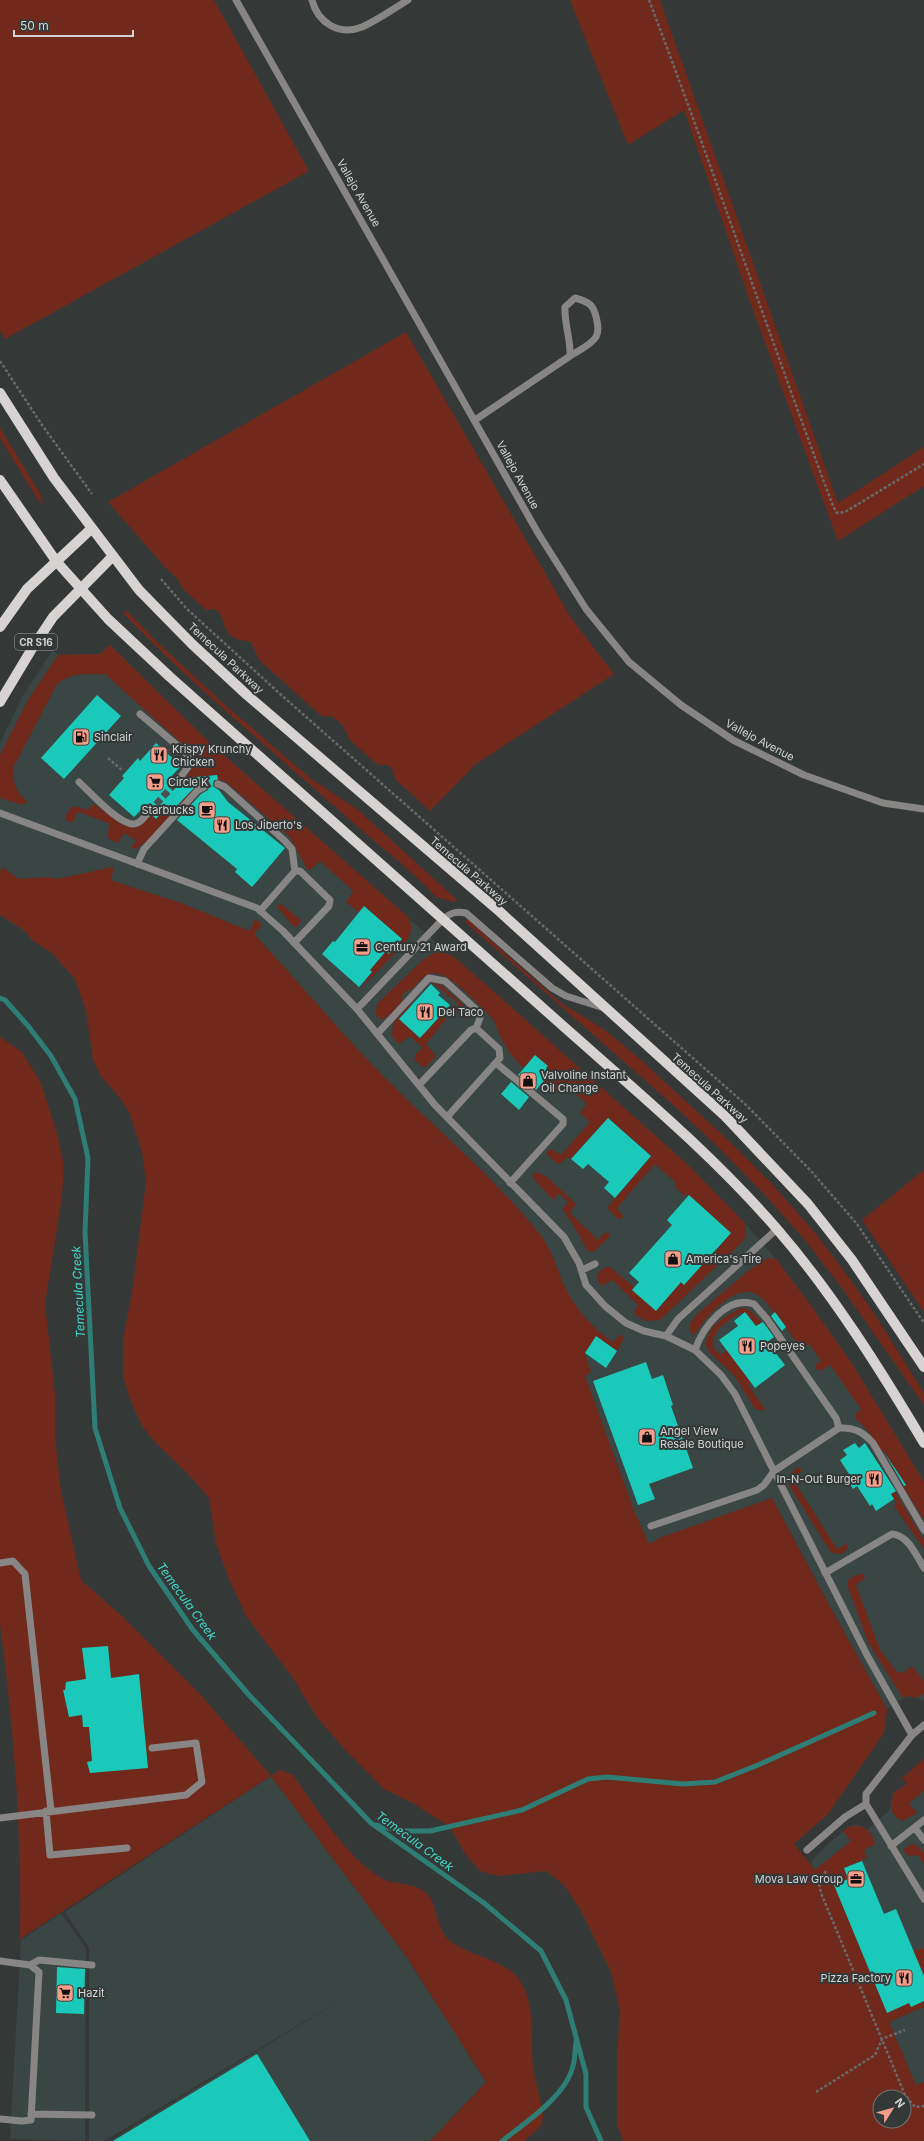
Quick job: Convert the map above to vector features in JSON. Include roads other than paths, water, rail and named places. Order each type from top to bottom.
[{"type":"main road","name":"Temecula Parkway","points":[[0,393],[54,478],[91,529],[145,596],[192,644],[247,695],[499,911],[725,1116],[808,1204],[852,1260],[924,1367]]},
{"type":"main road","points":[[0,480],[56,561],[108,619],[170,677],[443,919],[685,1136],[735,1183],[777,1229],[824,1288],[882,1373],[924,1443]]},
{"type":"main road","name":"CR S16","points":[[0,627],[27,589],[91,529]]},
{"type":"main road","name":"CR S16","points":[[0,702],[32,646],[53,617],[113,556]]},
{"type":"street","name":"Vallejo Avenue","points":[[236,0],[538,533],[586,610],[629,662],[680,705],[733,740],[804,775],[883,803],[924,809]]},
{"type":"street","points":[[312,0],[314,10],[326,24],[336,28],[351,30],[362,27],[408,0]]},
{"type":"street","points":[[475,420],[590,343],[596,336],[598,328],[594,309],[586,301],[575,298],[565,307],[564,321],[571,344],[570,356]]},
{"type":"street","points":[[140,714],[186,752],[190,759],[188,768],[180,778]]},
{"type":"street","points":[[79,782],[114,814],[128,823],[135,824],[140,822],[149,812]]},
{"type":"street","points":[[218,784],[225,787],[292,849],[295,871],[260,911]]},
{"type":"street","points":[[137,864],[144,849],[198,790],[204,787]]},
{"type":"street","points":[[0,813],[257,908],[294,942],[357,1009],[419,1086],[447,1117],[564,1237],[582,1270],[586,1285],[605,1306],[626,1323],[666,1336],[695,1350],[721,1375],[735,1394],[867,1655],[912,1736]]},
{"type":"street","points":[[294,942],[328,906],[330,900],[300,871],[295,871]]},
{"type":"street","points":[[357,1009],[443,919],[456,911],[466,913],[552,988],[566,996],[605,1008]]},
{"type":"street","points":[[377,1034],[429,978],[445,981],[479,1012],[480,1018],[476,1028],[470,1030],[419,1086]]},
{"type":"street","points":[[447,1117],[500,1058],[499,1049],[476,1028]]},
{"type":"street","points":[[496,1063],[563,1119],[563,1124],[510,1182]]},
{"type":"street","points":[[666,1336],[678,1319],[777,1229]]},
{"type":"street","points":[[582,1270],[595,1264]]},
{"type":"street","points":[[695,1350],[703,1331],[713,1320],[731,1306],[745,1301],[754,1304],[795,1358],[836,1418],[839,1428]]},
{"type":"street","points":[[650,1526],[757,1490],[764,1485],[774,1471],[839,1428],[850,1428],[857,1430],[873,1443],[924,1530]]},
{"type":"street","points":[[825,1573],[892,1534],[898,1534],[905,1538],[924,1568]]},
{"type":"street","points":[[0,1563],[13,1561],[25,1574],[49,1811],[50,1855],[127,1848]]},
{"type":"street","points":[[924,1725],[912,1736],[866,1794],[866,1804],[924,1900]]},
{"type":"street","points":[[0,1818],[186,1795],[202,1782],[196,1743],[152,1748]]},
{"type":"street","points":[[807,1850],[845,1817],[866,1804]]},
{"type":"street","points":[[891,1846],[924,1820]]},
{"type":"street","points":[[914,1828],[924,1840]]},
{"type":"street","points":[[30,1965],[39,1960],[92,1965]]},
{"type":"street","points":[[0,1961],[30,1965],[39,1972],[31,2120],[22,2121],[0,2119]]},
{"type":"street","points":[[31,2114],[92,2115]]},
{"type":"waterway","name":"Temecula Creek","points":[[0,998],[5,1000],[29,1027],[51,1056],[75,1099],[88,1158],[85,1232],[95,1428],[120,1508],[149,1566],[193,1630],[249,1695],[371,1823],[484,1903],[541,1951],[566,2000],[586,2074],[586,2107],[601,2141]]},
{"type":"waterway","points":[[376,1825],[400,1831],[430,1831],[522,1810],[588,1779],[607,1777],[683,1784],[715,1782],[758,1765],[874,1713]]},
{"type":"waterway","points":[[502,2141],[544,2108],[562,2088],[569,2077],[573,2066],[576,2042]]},
{"type":"tunnel","points":[[149,812],[180,778]]},
{"type":"tunnel","points":[[204,787],[211,783],[218,784]]},
{"type":"place","name":"Sinclair","points":[[81,737]]},
{"type":"place","name":"Krispy Krunchy Chicken","points":[[159,755]]},
{"type":"place","name":"Circle K","points":[[155,782]]},
{"type":"place","name":"Starbucks","points":[[207,810]]},
{"type":"place","name":"Los Jiberto's","points":[[222,825]]},
{"type":"place","name":"Century 21 Award","points":[[362,947]]},
{"type":"place","name":"Del Taco","points":[[425,1012]]},
{"type":"place","name":"Valvoline Instant Oil Change","points":[[528,1081]]},
{"type":"place","name":"America's Tire","points":[[673,1259]]},
{"type":"place","name":"Popeyes","points":[[747,1346]]},
{"type":"place","name":"Angel View Resale Boutique","points":[[647,1437]]},
{"type":"place","name":"In-N-Out Burger","points":[[874,1479]]},
{"type":"place","name":"Mova Law Group","points":[[856,1879]]},
{"type":"place","name":"Pizza Factory","points":[[904,1978]]},
{"type":"place","name":"Hazit","points":[[65,1993]]}]
